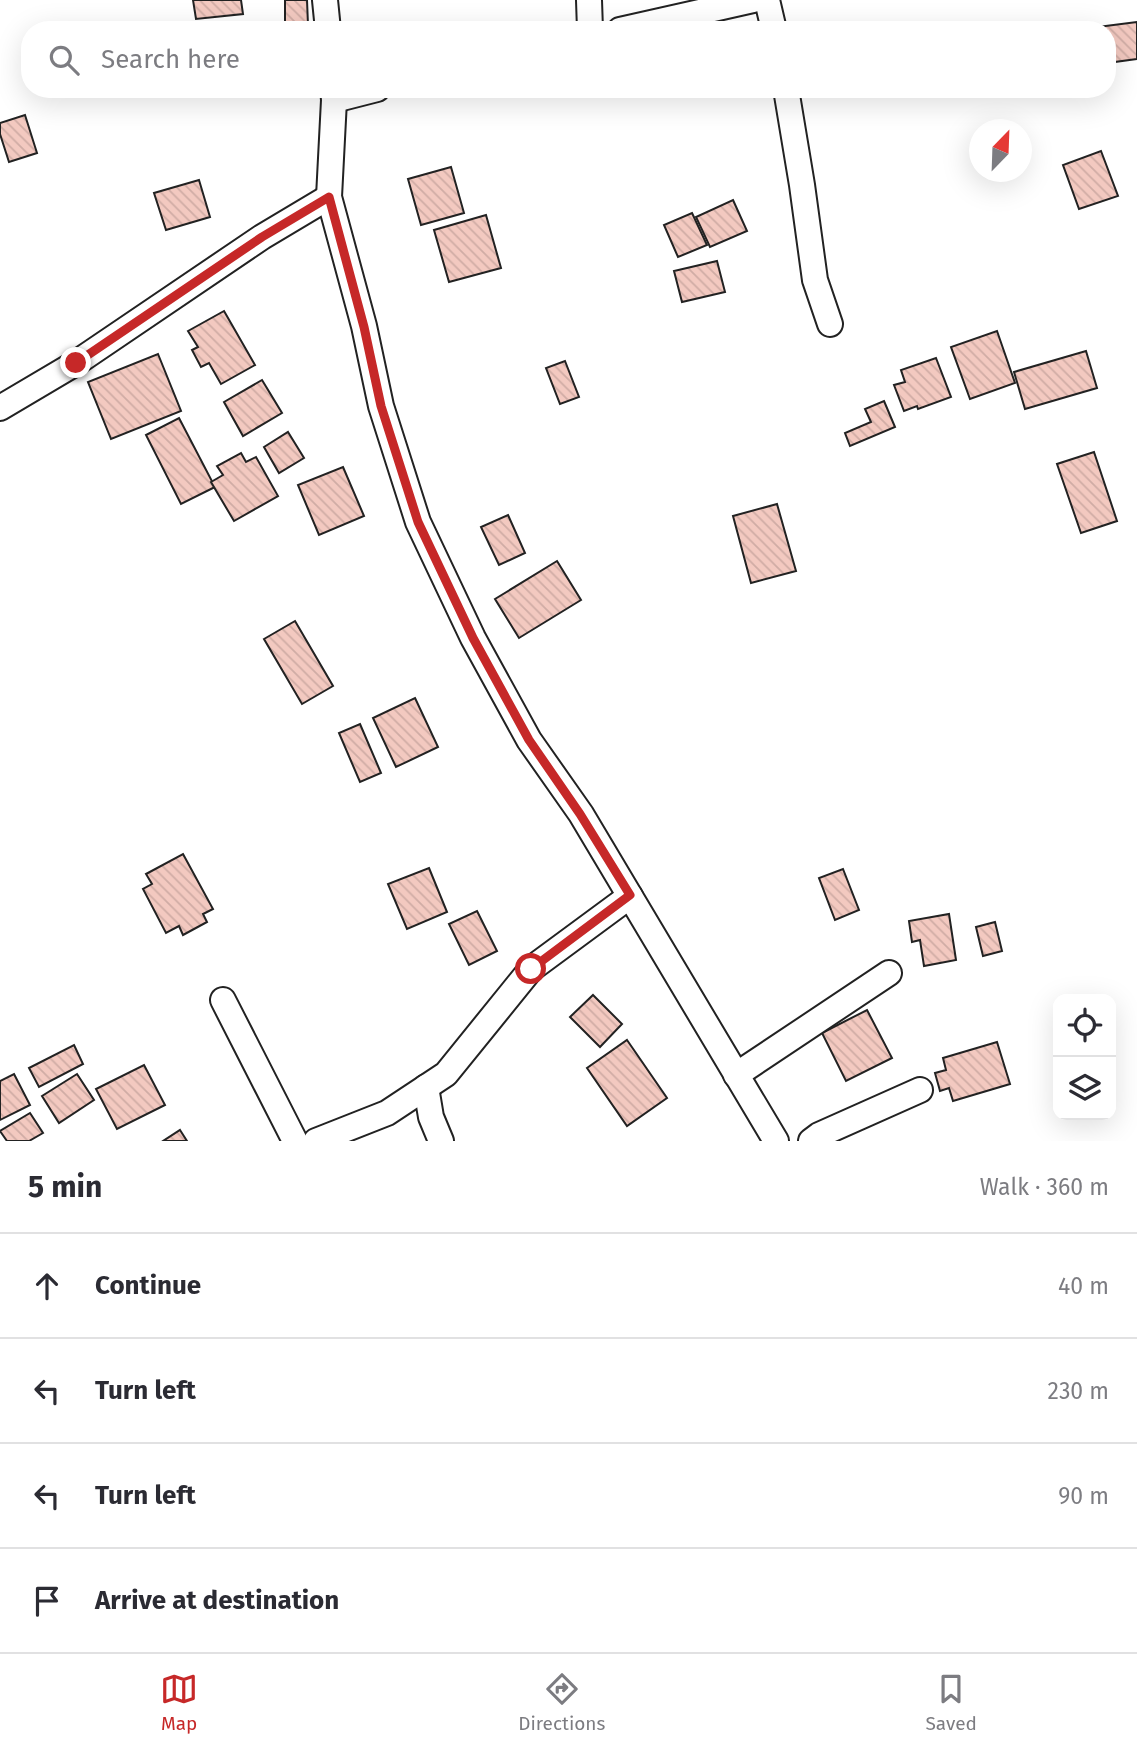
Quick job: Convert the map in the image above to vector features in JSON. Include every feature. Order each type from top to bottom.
[{"type":"street","points":[[325,0],[327,21]]},
{"type":"street","points":[[589,0],[590,21]]},
{"type":"street","points":[[660,21],[753,0]]},
{"type":"street","points":[[767,0],[772,21]]},
{"type":"street","points":[[333,98],[329,197],[364,327],[381,406],[418,522],[473,638],[529,740],[580,814],[630,895],[776,1141]]},
{"type":"street","points":[[788,98],[815,280],[830,324]]},
{"type":"street","points":[[0,408],[76,363],[262,237],[329,197]]},
{"type":"street","points":[[316,1141],[387,1113],[446,1074],[531,969],[630,895]]},
{"type":"street","points":[[736,1075],[889,973]]},
{"type":"street","points":[[223,1000],[295,1141]]},
{"type":"street","points":[[426,1087],[431,1117],[441,1141]]},
{"type":"street","points":[[811,1141],[920,1090]]},
{"type":"building","points":[[193,0],[241,0],[243,14],[196,19]]},
{"type":"building","points":[[285,0],[307,0],[308,21],[285,21]]},
{"type":"building","points":[[1137,22],[1137,59],[1116,62],[1116,25]]},
{"type":"building","points":[[25,115],[37,153],[9,162],[0,134],[0,123]]},
{"type":"building","points":[[1101,151],[1118,196],[1079,209],[1063,165]]},
{"type":"building","points":[[451,167],[464,213],[421,225],[408,179]]},
{"type":"building","points":[[199,180],[210,217],[166,230],[154,193]]},
{"type":"building","points":[[733,200],[747,231],[710,247],[696,217]]},
{"type":"building","points":[[692,213],[707,245],[678,257],[664,225]]},
{"type":"building","points":[[486,215],[501,268],[449,282],[434,230]]},
{"type":"building","points":[[717,261],[725,292],[682,302],[674,271]]},
{"type":"building","points":[[224,311],[255,365],[221,384],[209,363],[201,367],[192,350],[198,347],[188,331]]},
{"type":"building","points":[[997,331],[1015,383],[970,399],[951,347]]},
{"type":"building","points":[[1086,351],[1097,388],[1025,409],[1014,372]]},
{"type":"building","points":[[158,354],[181,411],[111,439],[88,382]]},
{"type":"building","points":[[936,358],[951,397],[904,411],[894,385],[905,382],[901,370]]},
{"type":"building","points":[[565,361],[579,397],[560,404],[546,368]]},
{"type":"building","points":[[262,380],[282,413],[243,436],[224,402]]},
{"type":"building","points":[[884,401],[895,427],[850,446],[845,433],[871,422],[865,409]]},
{"type":"building","points":[[179,418],[215,487],[181,504],[146,435]]},
{"type":"building","points":[[288,432],[304,458],[279,473],[264,447]]},
{"type":"building","points":[[1094,452],[1117,521],[1081,533],[1057,464]]},
{"type":"building","points":[[241,453],[246,462],[256,457],[278,496],[234,521],[211,482],[223,475],[217,466]]},
{"type":"building","points":[[343,467],[364,516],[319,535],[298,485]]},
{"type":"building","points":[[777,504],[796,571],[751,583],[733,516]]},
{"type":"building","points":[[508,515],[525,553],[499,565],[481,527]]},
{"type":"building","points":[[557,561],[581,600],[519,638],[495,599]]},
{"type":"building","points":[[295,621],[333,686],[302,704],[264,639]]},
{"type":"building","points":[[415,698],[438,747],[396,767],[373,718]]},
{"type":"building","points":[[360,724],[381,773],[360,782],[339,733]]},
{"type":"building","points":[[183,854],[213,909],[203,914],[207,922],[183,935],[179,926],[166,933],[143,889],[152,884],[146,874]]},
{"type":"building","points":[[429,868],[447,912],[407,929],[388,884]]},
{"type":"building","points":[[843,869],[859,910],[835,920],[819,878]]},
{"type":"building","points":[[477,911],[497,951],[469,965],[449,924]]},
{"type":"building","points":[[949,914],[956,960],[924,966],[920,940],[912,942],[909,921]]},
{"type":"building","points":[[995,922],[1002,951],[983,956],[976,927]]},
{"type":"building","points":[[593,995],[622,1024],[600,1047],[570,1017]]},
{"type":"building","points":[[867,1010],[892,1058],[846,1081],[822,1033]]},
{"type":"building","points":[[627,1040],[667,1098],[627,1126],[587,1068]]},
{"type":"building","points":[[997,1042],[1010,1084],[953,1101],[949,1088],[940,1091],[935,1073],[946,1070],[943,1058]]},
{"type":"building","points":[[74,1045],[83,1064],[39,1087],[29,1068]]},
{"type":"building","points":[[144,1065],[165,1105],[117,1129],[96,1089]]},
{"type":"building","points":[[14,1074],[30,1105],[0,1120],[0,1081]]},
{"type":"building","points":[[77,1074],[94,1100],[59,1123],[42,1096]]},
{"type":"building","points":[[30,1113],[43,1133],[29,1141],[7,1141],[0,1131]]},
{"type":"building","points":[[180,1130],[187,1141],[163,1141]]},
{"type":"route","points":[[76,363],[262,237],[329,197],[364,327],[381,406],[418,522],[473,638],[529,740],[580,814],[630,895],[531,969]]}]
